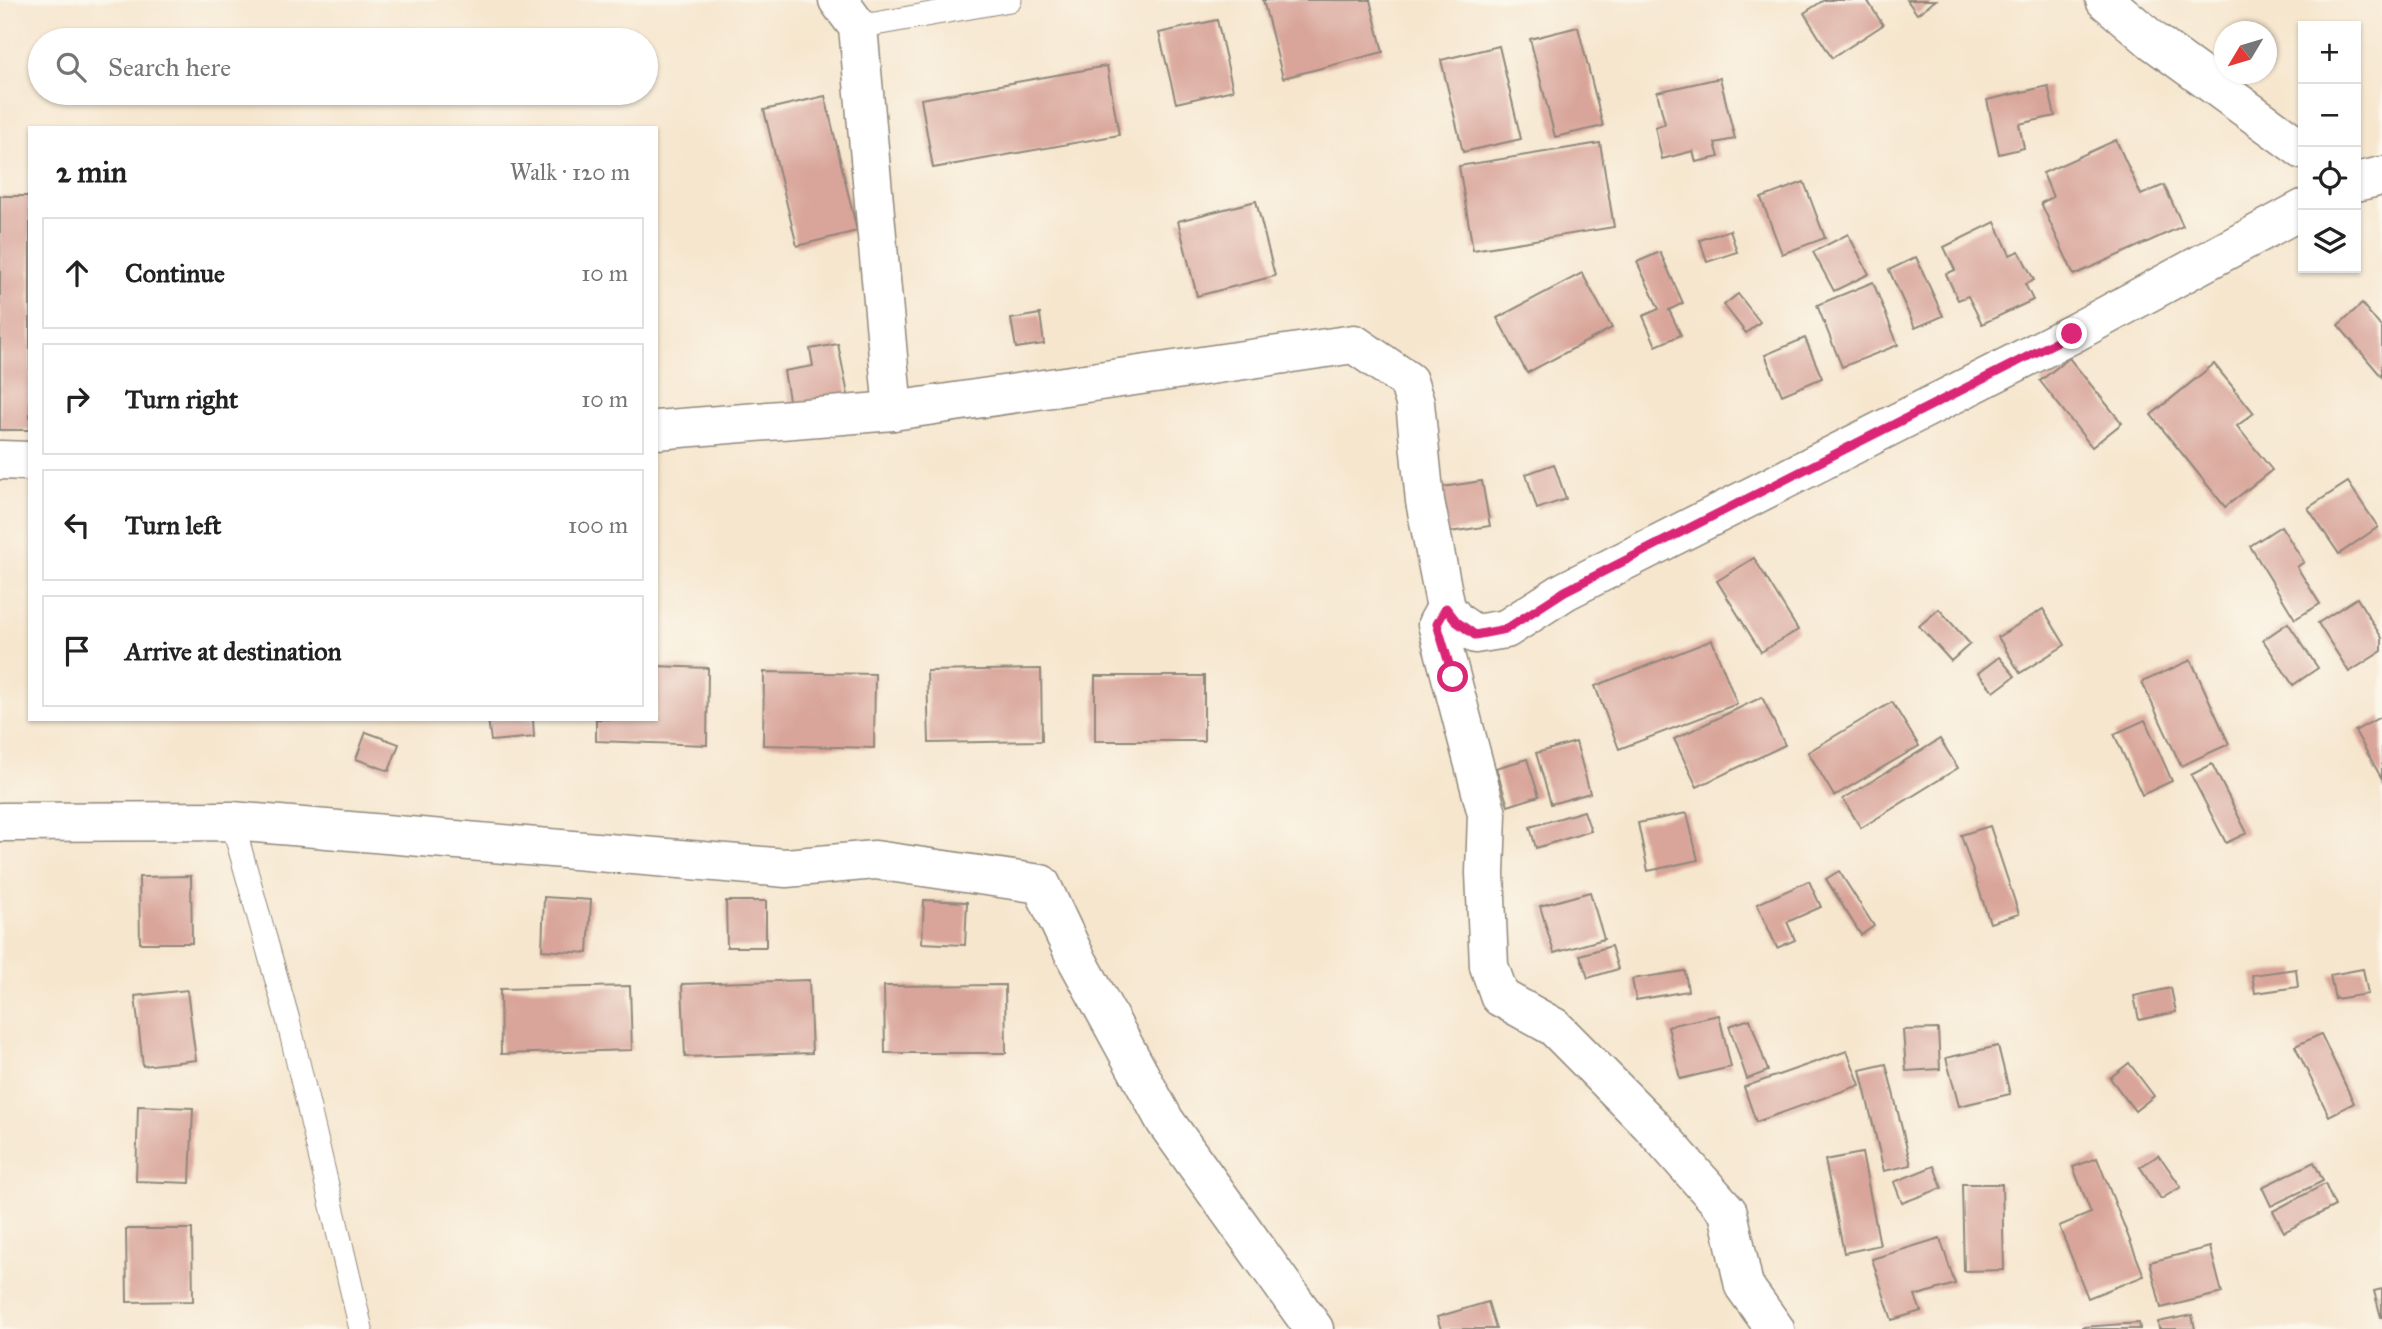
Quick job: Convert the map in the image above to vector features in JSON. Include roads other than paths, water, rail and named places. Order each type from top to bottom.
[{"type":"street","points":[[2105,0],[2153,41],[2299,147]]},
{"type":"street","points":[[848,13],[894,411]]},
{"type":"street","points":[[2361,181],[2382,176]]},
{"type":"street","points":[[658,430],[894,411],[1354,344],[1408,381],[1415,403],[1425,501],[1446,608],[1457,622],[1475,635],[1506,629],[1565,591],[2060,341],[2301,210]]},
{"type":"street","points":[[0,460],[28,461]]},
{"type":"street","points":[[1446,608],[1437,624],[1487,814],[1485,873],[1489,966],[1500,997],[1554,1027],[1649,1123],[1727,1212],[1744,1286],[1775,1329]]},
{"type":"street","points":[[0,822],[232,821],[786,868],[875,860],[1041,884],[1074,954],[1165,1121],[1314,1329]]},
{"type":"lane","points":[[848,13],[1010,0]]},
{"type":"lane","points":[[232,821],[288,1020],[360,1329]]}]
